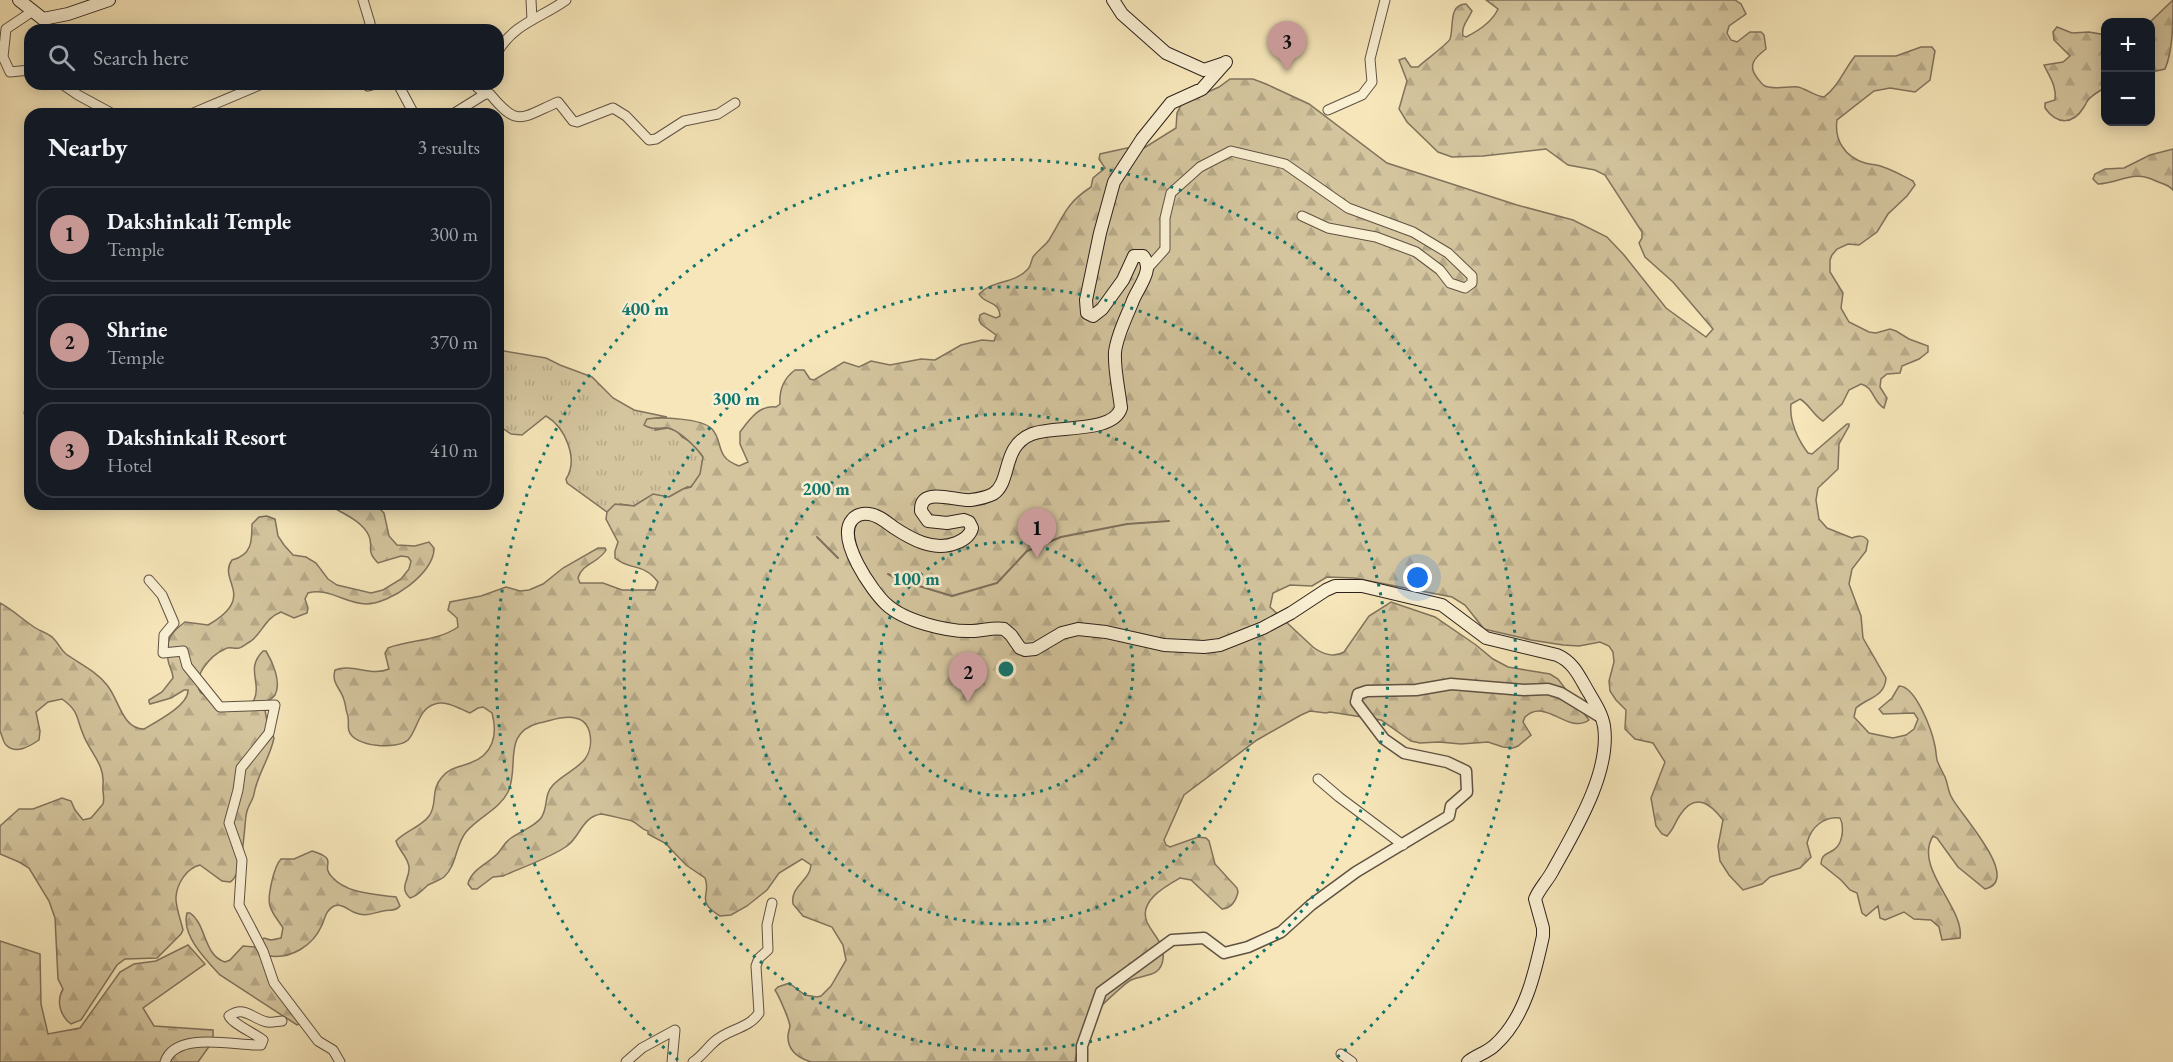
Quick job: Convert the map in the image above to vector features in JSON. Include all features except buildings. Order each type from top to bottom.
[{"type":"main road","points":[[19,0],[43,18],[68,14],[109,0]]},
{"type":"main road","points":[[1113,0],[1131,22],[1166,52],[1204,70],[1226,62],[1207,85],[1172,103],[1142,139],[1114,182],[1100,232],[1086,300],[1086,313],[1093,316],[1102,309],[1123,280],[1134,256],[1143,256],[1148,268],[1116,344],[1115,359],[1120,408],[1115,418],[1099,425],[1043,430],[1022,438],[1011,454],[1000,487],[992,495],[969,500],[938,496],[925,500],[921,504],[921,511],[928,521],[947,523],[964,520],[971,524],[970,534],[957,543],[941,546],[925,544],[871,514],[861,514],[853,520],[848,534],[855,557],[880,599],[893,611],[940,627],[970,631],[1004,629],[1025,650],[1035,649],[1062,633],[1078,629],[1106,632],[1164,645],[1220,645],[1263,628],[1335,586],[1362,586],[1442,605],[1486,638],[1563,658],[1576,670],[1602,718],[1603,753],[1590,798],[1556,865],[1535,899],[1543,936],[1526,999],[1503,1038],[1494,1047],[1468,1062]]},
{"type":"street","points":[[363,0],[370,24]]},
{"type":"street","points":[[531,0],[532,20]]},
{"type":"street","points":[[504,40],[532,20],[566,0]]},
{"type":"street","points":[[1328,110],[1362,95],[1372,82],[1370,59],[1385,0]]},
{"type":"street","points":[[24,71],[9,72],[3,57],[6,29],[33,11]]},
{"type":"street","points":[[71,90],[102,108]]},
{"type":"street","points":[[205,108],[248,90]]},
{"type":"street","points":[[401,90],[411,108]]},
{"type":"street","points":[[480,90],[485,94],[490,94],[503,108]]},
{"type":"street","points":[[463,108],[485,94]]},
{"type":"street","points":[[504,109],[510,116],[521,117],[558,102],[573,122],[577,122],[613,108],[626,116],[649,140],[656,139],[684,122],[718,114],[735,103]]},
{"type":"street","points":[[1148,268],[1165,249],[1166,218],[1171,193],[1200,167],[1231,151],[1285,164],[1348,208],[1413,232],[1448,253],[1472,276],[1472,282],[1465,288],[1459,287],[1450,283],[1440,270],[1416,252],[1376,237],[1328,228],[1302,216]]},
{"type":"street","points":[[149,580],[162,595],[174,623],[164,635],[163,653],[183,651],[187,666],[220,707],[275,705],[269,733],[241,768],[229,823],[242,860],[240,905],[263,951],[274,982],[318,1041],[333,1050],[340,1062]]},
{"type":"street","points":[[1082,1062],[1082,1046],[1101,992],[1172,940],[1204,938],[1224,953],[1248,947],[1281,932],[1311,905],[1356,872],[1449,816],[1451,806],[1467,792],[1467,771],[1447,762],[1404,753],[1384,739],[1356,702],[1358,694],[1367,691],[1416,690],[1451,684],[1524,690],[1548,689],[1561,693],[1602,718]]},
{"type":"street","points":[[1318,779],[1403,845]]},
{"type":"street","points":[[693,1062],[708,1050],[714,1041],[747,1025],[759,1013],[756,966],[759,958],[768,950],[767,925],[772,903]]},
{"type":"street","points":[[165,1062],[168,1054],[180,1046],[195,1043],[213,1041],[261,1045],[263,1040],[232,1021],[229,1016],[235,1012],[242,1011],[267,1022],[282,1021]]},
{"type":"street","points":[[626,1062],[642,1048],[675,1030],[672,1062]]},
{"type":"street","points":[[1341,1054],[1352,1062]]},
{"type":"green space","points":[[1486,0],[1735,0],[1741,4],[1746,14],[1729,26],[1727,33],[1731,40],[1737,42],[1750,32],[1761,32],[1764,35],[1766,49],[1753,62],[1753,70],[1762,84],[1773,88],[1798,87],[1824,97],[1837,83],[1855,56],[1896,56],[1921,47],[1932,47],[1935,51],[1930,80],[1915,92],[1890,88],[1874,91],[1837,120],[1839,141],[1852,157],[1894,171],[1913,181],[1915,185],[1888,214],[1877,232],[1859,245],[1848,244],[1837,249],[1830,260],[1830,272],[1843,293],[1841,308],[1849,322],[1869,332],[1876,333],[1890,329],[1896,331],[1928,346],[1928,352],[1919,359],[1902,366],[1900,373],[1887,374],[1881,379],[1880,387],[1887,398],[1884,408],[1869,388],[1861,384],[1849,390],[1842,404],[1823,421],[1800,399],[1791,404],[1791,410],[1798,436],[1808,453],[1812,454],[1849,424],[1839,444],[1838,469],[1818,488],[1816,500],[1819,519],[1827,528],[1852,538],[1863,536],[1868,541],[1866,551],[1852,569],[1849,584],[1861,616],[1863,638],[1886,678],[1879,693],[1856,708],[1854,717],[1869,733],[1893,738],[1906,735],[1914,729],[1918,719],[1914,713],[1883,714],[1879,709],[1892,698],[1899,686],[1911,693],[1927,720],[1937,760],[1951,796],[1986,846],[1993,860],[1997,873],[1995,883],[1985,889],[1958,867],[1937,838],[1933,836],[1929,848],[1929,861],[1955,914],[1960,938],[1942,940],[1939,927],[1931,920],[1914,919],[1904,912],[1885,920],[1880,918],[1878,906],[1866,916],[1862,913],[1857,893],[1850,890],[1821,864],[1823,857],[1834,850],[1841,840],[1840,818],[1824,821],[1815,828],[1807,843],[1811,857],[1800,868],[1770,877],[1762,884],[1743,890],[1720,861],[1718,846],[1723,820],[1708,805],[1702,802],[1691,804],[1680,815],[1667,836],[1662,834],[1656,826],[1651,798],[1665,762],[1653,743],[1635,739],[1625,729],[1626,710],[1610,691],[1609,681],[1614,662],[1613,652],[1609,646],[1600,642],[1579,646],[1563,645],[1484,629],[1465,605],[1452,597],[1354,578],[1327,577],[1312,586],[1290,585],[1273,593],[1270,607],[1320,652],[1332,655],[1344,652],[1369,616],[1391,602],[1435,617],[1493,659],[1508,667],[1550,674],[1558,679],[1589,720],[1573,723],[1549,713],[1533,712],[1525,717],[1523,722],[1531,735],[1513,748],[1488,742],[1420,743],[1411,741],[1381,720],[1310,711],[1257,740],[1184,795],[1164,840],[1170,847],[1198,837],[1206,838],[1209,841],[1215,864],[1237,888],[1238,892],[1234,901],[1230,906],[1222,909],[1191,880],[1180,878],[1155,895],[1146,907],[1145,914],[1162,949],[1162,965],[1151,974],[1128,982],[1093,1015],[1083,1033],[1075,1062],[811,1062],[798,1056],[789,1045],[790,1026],[775,990],[789,983],[805,995],[821,996],[831,986],[846,960],[843,945],[832,927],[803,916],[793,904],[794,893],[810,871],[811,865],[802,859],[779,873],[767,890],[747,906],[731,915],[720,916],[708,906],[706,901],[705,878],[686,865],[665,843],[648,834],[648,831],[632,821],[601,814],[585,823],[567,846],[503,876],[493,877],[477,889],[472,889],[468,884],[473,874],[495,856],[509,840],[541,818],[550,789],[588,754],[591,742],[588,729],[581,720],[571,717],[539,723],[520,734],[514,752],[511,782],[504,798],[462,837],[451,867],[444,877],[410,898],[405,890],[409,867],[396,841],[422,823],[432,812],[436,787],[445,774],[478,759],[489,749],[494,736],[492,713],[483,707],[470,713],[448,704],[439,703],[425,710],[408,740],[403,743],[386,746],[367,744],[359,741],[349,731],[345,702],[334,679],[335,670],[348,668],[375,672],[389,669],[385,653],[388,648],[433,638],[458,627],[457,618],[448,610],[450,602],[481,596],[506,587],[520,591],[529,590],[543,584],[563,568],[598,548],[606,550],[583,569],[578,578],[580,583],[603,583],[622,590],[655,590],[658,582],[647,572],[615,558],[618,542],[606,519],[607,512],[615,504],[634,506],[653,494],[669,497],[691,487],[700,474],[703,457],[697,449],[672,429],[644,425],[647,419],[681,419],[707,425],[716,434],[726,458],[739,466],[748,462],[740,444],[740,432],[760,410],[780,404],[783,385],[787,377],[795,370],[804,370],[810,379],[814,380],[844,362],[859,367],[871,361],[890,365],[921,359],[935,360],[961,345],[982,340],[994,341],[996,335],[979,320],[980,315],[984,313],[996,318],[1000,316],[999,311],[979,294],[990,286],[1023,274],[1028,269],[1033,257],[1049,240],[1070,205],[1091,187],[1093,178],[1105,168],[1099,159],[1100,154],[1127,148],[1144,148],[1176,128],[1177,113],[1181,105],[1219,87],[1230,79],[1253,79],[1309,104],[1387,163],[1517,205],[1573,220],[1607,237],[1666,308],[1706,337],[1713,329],[1673,282],[1645,257],[1639,243],[1642,232],[1605,175],[1595,170],[1568,165],[1546,149],[1452,157],[1438,152],[1407,122],[1399,109],[1407,81],[1399,60],[1405,58],[1411,67],[1418,67],[1445,45],[1450,39],[1454,12],[1460,5],[1466,4],[1472,11],[1464,26],[1463,36],[1466,37],[1480,29],[1498,9]]},
{"type":"green space","points":[[2173,0],[2172,36],[2168,62],[2165,69],[2155,71],[2155,18]]},
{"type":"green space","points":[[2057,27],[2072,33],[2101,34],[2101,90],[2089,99],[2080,113],[2065,121],[2055,118],[2045,108],[2045,103],[2055,100],[2055,90],[2044,65],[2063,62],[2070,56],[2054,40],[2053,32]]},
{"type":"green space","points":[[2173,149],[2173,190],[2165,184],[2140,176],[2098,184],[2093,179],[2095,174],[2105,169],[2124,168],[2150,155]]},
{"type":"green space","points":[[504,351],[546,358],[592,377],[613,398],[634,410],[667,417],[656,418],[655,430],[668,428],[677,431],[694,444],[703,457],[701,472],[691,487],[669,497],[651,497],[634,506],[620,504],[607,512],[567,483],[571,462],[568,444],[553,421],[546,416],[522,435],[511,434],[504,429]]},
{"type":"green space","points":[[337,510],[381,510],[384,513],[389,536],[397,545],[415,546],[429,542],[434,548],[432,558],[419,577],[398,593],[376,603],[359,603],[323,592],[308,593],[305,599],[307,613],[294,618],[281,612],[268,621],[251,641],[240,647],[228,648],[219,652],[208,662],[200,674],[198,687],[201,693],[229,710],[241,710],[254,700],[256,693],[255,664],[263,651],[266,651],[277,678],[275,695],[264,705],[274,738],[247,812],[238,871],[230,882],[222,881],[200,865],[191,869],[178,887],[176,897],[183,930],[181,934],[157,958],[125,959],[117,965],[81,1020],[71,1024],[64,1017],[60,1008],[63,989],[58,979],[55,918],[49,901],[29,868],[0,854],[0,826],[19,809],[33,809],[62,798],[71,801],[83,820],[91,818],[103,804],[102,771],[86,741],[76,715],[62,699],[48,702],[36,712],[40,731],[39,740],[18,749],[10,748],[5,744],[0,731],[0,603],[34,627],[50,635],[66,654],[98,676],[111,691],[126,719],[137,728],[144,729],[178,707],[187,696],[188,690],[184,690],[171,698],[150,704],[149,702],[162,692],[173,678],[167,653],[172,634],[185,622],[208,625],[223,615],[231,606],[234,597],[229,568],[232,560],[244,555],[247,551],[251,542],[252,524],[259,517],[267,516],[275,519],[278,536],[293,555],[306,557],[316,563],[328,579],[337,585],[371,593],[383,590],[401,579],[409,569],[411,561],[408,557],[401,556],[378,563],[372,555],[366,530]]},
{"type":"green space","points":[[312,851],[326,857],[327,869],[338,883],[353,890],[396,897],[400,906],[394,910],[363,915],[343,906],[334,906],[327,912],[318,932],[307,945],[293,953],[269,956],[263,963],[270,982],[301,1023],[297,1025],[220,975],[196,947],[186,921],[187,913],[190,913],[200,925],[213,953],[225,962],[230,960],[243,946],[255,947],[264,938],[271,940],[281,938],[283,928],[272,912],[269,902],[276,868],[281,859],[294,859]]},
{"type":"green space","points":[[0,941],[40,954],[41,1004],[48,1034],[80,1028],[120,972],[134,964],[156,961],[188,945],[205,964],[143,1008],[154,1026],[213,1030],[213,1041],[198,1062],[0,1062]]},
{"type":"waterway","points":[[888,574],[899,580],[952,596],[997,583],[1027,551],[1061,537],[1127,524],[1169,521]]},
{"type":"waterway","points":[[817,537],[838,558]]},
{"type":"place","name":"Dakshinkali Resort","points":[[1287,71]]},
{"type":"place","name":"Dakshinkali Temple","points":[[1037,558]]},
{"type":"place","name":"Shrine","points":[[968,702]]}]
